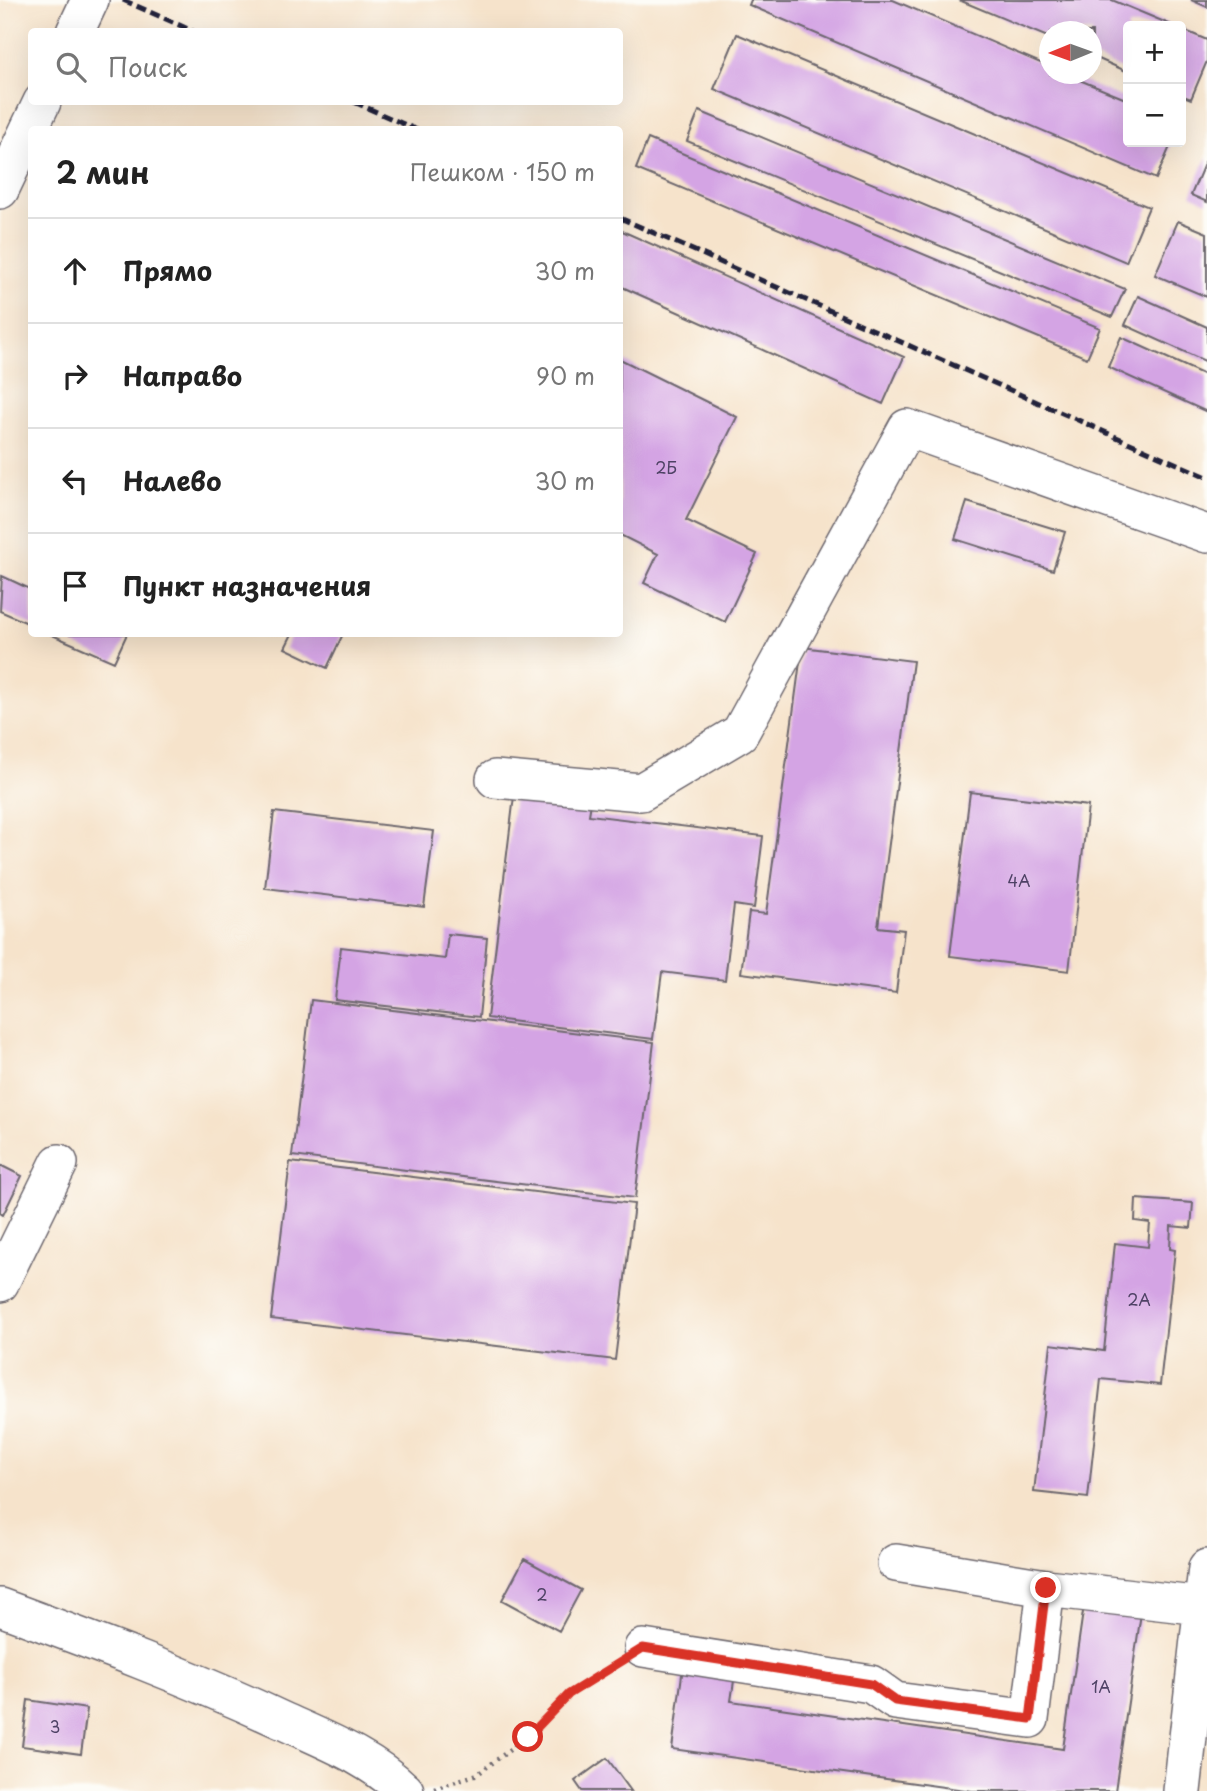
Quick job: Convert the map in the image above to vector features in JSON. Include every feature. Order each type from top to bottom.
[{"type":"street","points":[[77,28],[90,0]]},
{"type":"street","points":[[31,126],[41,105]]},
{"type":"street","points":[[0,190],[28,131]]},
{"type":"street","points":[[495,779],[641,792],[740,733],[907,428],[1207,534]]},
{"type":"street","points":[[0,1283],[59,1163]]},
{"type":"street","points":[[896,1563],[1046,1588],[1202,1606]]},
{"type":"street","points":[[1182,1791],[1207,1568]]},
{"type":"street","points":[[643,1648],[871,1684],[895,1701],[1030,1719],[1046,1588]]},
{"type":"street","points":[[0,1607],[188,1676],[343,1748],[394,1781]]},
{"type":"path","points":[[394,1781],[434,1789],[478,1774],[528,1737],[569,1694],[643,1648]]},
{"type":"building","points":[[751,0],[893,0],[1039,62],[1039,84],[1089,84],[1123,98],[1123,147],[1170,147],[1156,179],[749,5]]},
{"type":"building","points":[[959,0],[1112,0],[1162,21],[1123,21],[1123,70],[1102,60],[1102,21],[1039,21],[1039,33]]},
{"type":"building","points":[[1191,0],[1207,0],[1207,7]]},
{"type":"building","points":[[1186,31],[1207,40],[1207,61],[1191,99],[1186,97]]},
{"type":"building","points":[[737,34],[1149,207],[1126,262],[714,89]]},
{"type":"building","points":[[699,111],[1125,289],[1112,317],[687,141]]},
{"type":"building","points":[[648,139],[1100,328],[1087,358],[636,169]]},
{"type":"building","points":[[1207,157],[1207,202],[1191,195]]},
{"type":"building","points":[[1178,221],[1207,233],[1207,297],[1155,275]]},
{"type":"building","points":[[623,231],[904,357],[883,404],[623,287]]},
{"type":"building","points":[[1138,296],[1207,327],[1207,362],[1125,325]]},
{"type":"building","points":[[1121,337],[1207,376],[1207,412],[1108,367]]},
{"type":"building","points":[[623,360],[737,417],[686,520],[757,554],[725,622],[644,583],[658,554],[623,536]]},
{"type":"building","points":[[967,502],[1065,532],[1053,570],[955,539]]},
{"type":"building","points":[[2,576],[28,588],[28,623],[0,611]]},
{"type":"building","points":[[57,637],[126,637],[114,662]]},
{"type":"building","points":[[290,637],[342,637],[327,668],[285,648]]},
{"type":"building","points":[[802,647],[913,661],[878,927],[904,930],[896,993],[741,973],[749,912],[766,914]]},
{"type":"building","points":[[515,788],[592,797],[589,815],[763,836],[754,908],[734,905],[725,980],[662,972],[653,1039],[487,1018]]},
{"type":"building","points":[[970,792],[1088,806],[1069,971],[950,956]]},
{"type":"building","points":[[274,812],[434,831],[424,907],[265,888]]},
{"type":"building","points":[[448,934],[487,938],[479,1017],[335,1000],[341,947],[445,959]]},
{"type":"building","points":[[311,1000],[654,1042],[635,1198],[292,1156]]},
{"type":"building","points":[[290,1162],[634,1204],[615,1360],[271,1319]]},
{"type":"building","points":[[0,1165],[22,1176],[3,1215],[0,1213]]},
{"type":"building","points":[[1136,1199],[1193,1203],[1191,1228],[1171,1226],[1170,1249],[1175,1250],[1160,1385],[1101,1379],[1088,1498],[1034,1492],[1051,1344],[1104,1351],[1115,1243],[1148,1247],[1150,1223],[1135,1221]]},
{"type":"building","points":[[524,1559],[581,1590],[559,1631],[502,1600]]},
{"type":"building","points":[[1084,1605],[1141,1613],[1115,1791],[972,1791],[672,1749],[683,1667],[735,1674],[731,1701],[1063,1749]]},
{"type":"building","points":[[28,1700],[87,1709],[81,1754],[22,1746]]},
{"type":"building","points":[[607,1758],[631,1791],[582,1791],[575,1781]]},
{"type":"railway","points":[[123,0],[186,28]]},
{"type":"railway","points":[[361,105],[408,126]]},
{"type":"railway","points":[[623,219],[1207,477]]},
{"type":"route","points":[[528,1737],[569,1694],[643,1648],[871,1684],[895,1701],[1030,1719],[1046,1588]]}]
